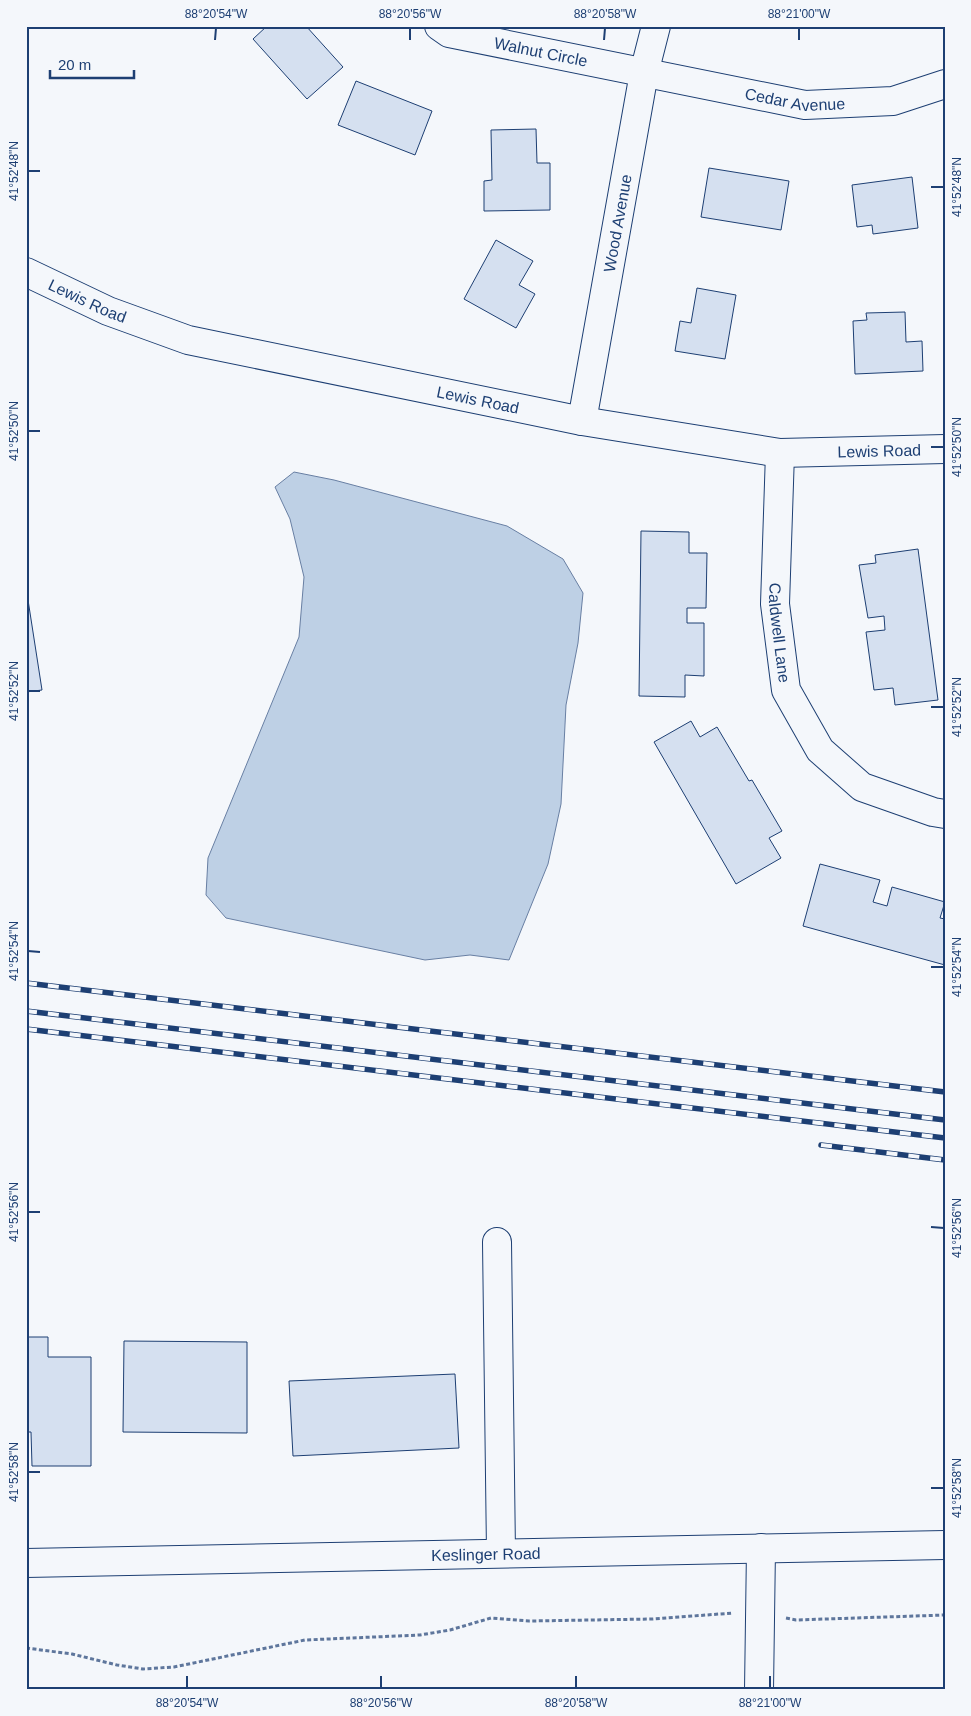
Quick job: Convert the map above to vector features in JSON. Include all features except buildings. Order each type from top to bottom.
[{"type":"street","name":"Walnut Circle","points":[[439,26],[449,32],[644,73]]},
{"type":"street","name":"Wood Avenue","points":[[582,421],[644,73],[656,26]]},
{"type":"street","name":"Cedar Avenue","points":[[644,73],[805,105],[893,101],[945,84]]},
{"type":"street","name":"Lewis Road","points":[[26,272],[108,311],[188,340],[582,421],[780,453],[945,449]]},
{"type":"street","name":"Caldwell Lane","points":[[780,453],[775,604],[786,690],[820,750],[862,787],[933,812],[945,814]]},
{"type":"street","points":[[498,1242],[501,1553]]},
{"type":"street","name":"Keslinger Road","points":[[26,1563],[945,1545]]},
{"type":"street","points":[[759,1690],[761,1548]]},
{"type":"path","points":[[26,1648],[72,1654],[117,1666],[143,1669],[166,1668],[204,1662],[305,1640],[420,1635],[450,1630],[491,1618],[529,1621],[760,1614],[796,1620],[945,1615]]},
{"type":"water","points":[[294,472],[334,480],[507,526],[563,559],[583,593],[578,643],[566,705],[561,804],[548,864],[509,960],[470,955],[425,960],[226,918],[206,895],[208,858],[299,637],[304,577],[290,519],[275,487]]},
{"type":"railway","points":[[26,983],[945,1092]]},
{"type":"railway","points":[[26,1011],[945,1120]]},
{"type":"railway","points":[[26,1029],[945,1138]]},
{"type":"railway","points":[[821,1145],[945,1160]]}]
